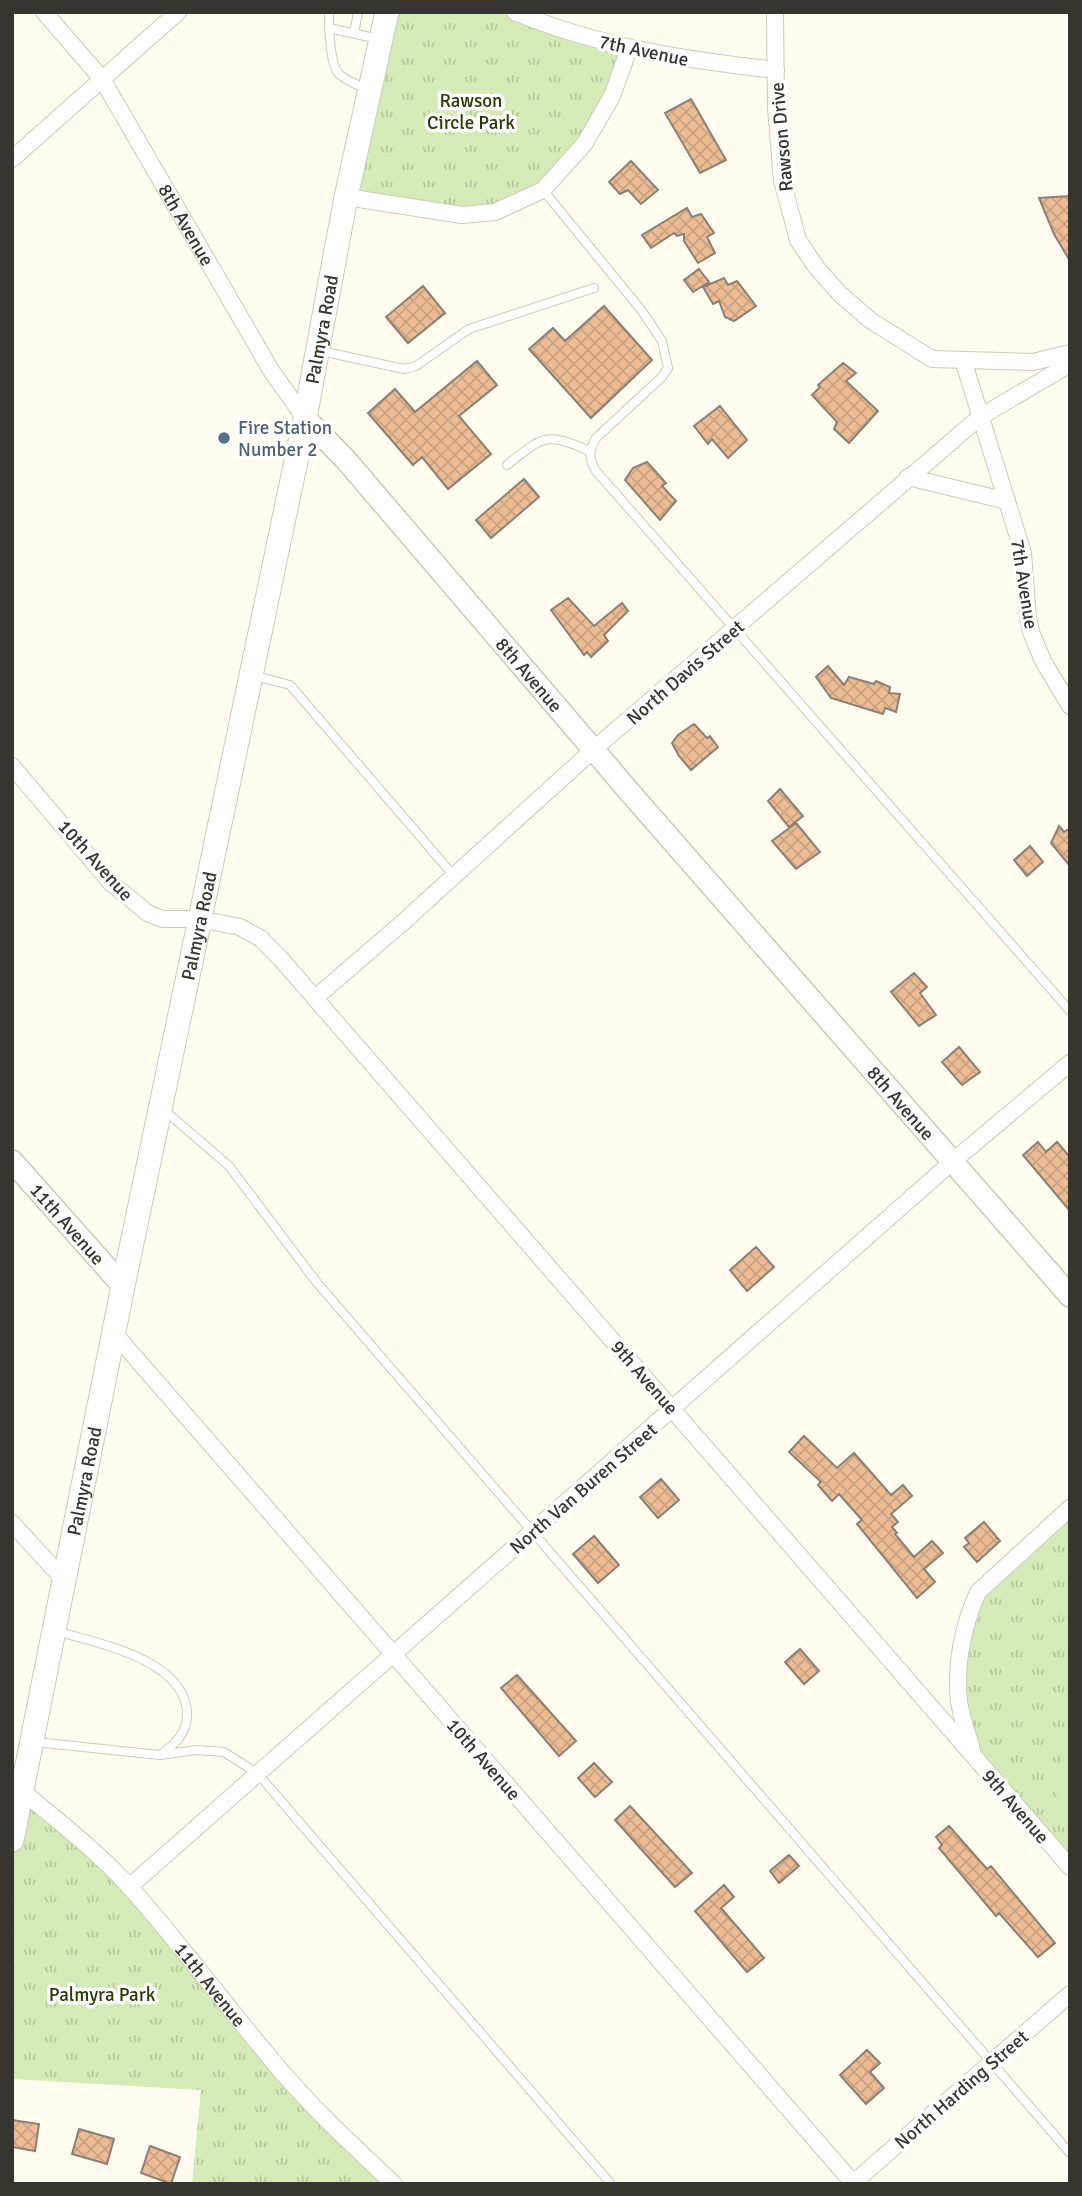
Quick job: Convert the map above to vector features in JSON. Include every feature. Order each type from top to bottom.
[{"type":"main road","name":"Palmyra Road","points":[[13,1835],[123,1286],[305,418],[346,197],[387,12]]},
{"type":"street","name":"8th Avenue","points":[[44,12],[102,79],[272,372],[305,418],[346,460],[593,750],[1070,1296]]},
{"type":"street","points":[[12,159],[178,12]]},
{"type":"street","name":"7th Avenue","points":[[515,12],[629,49],[691,61],[776,70]]},
{"type":"street","name":"Rawson Drive","points":[[775,12],[782,180],[798,240],[824,276],[870,320],[932,359],[1034,362],[1070,353]]},
{"type":"street","points":[[346,197],[462,215],[495,212],[543,190],[586,143],[612,96],[629,49]]},
{"type":"street","points":[[962,360],[980,417]]},
{"type":"street","name":"North Davis Street","points":[[315,998],[593,750],[908,477],[980,417],[1070,365]]},
{"type":"street","name":"7th Avenue","points":[[980,417],[1023,553],[1031,632],[1043,661],[1070,706]]},
{"type":"street","points":[[908,477],[1007,501]]},
{"type":"street","name":"10th Avenue","points":[[12,765],[111,883],[128,898],[149,914],[163,919],[199,919]]},
{"type":"street","name":"9th Avenue","points":[[199,919],[240,927],[260,938],[674,1409],[1070,1867]]},
{"type":"street","name":"North Van Buren Street","points":[[129,1886],[952,1162],[1070,1063]]},
{"type":"street","name":"11th Avenue","points":[[12,1161],[123,1286]]},
{"type":"street","name":"10th Avenue","points":[[114,1333],[853,2184]]},
{"type":"street","points":[[973,1756],[959,1701],[960,1658],[970,1611],[978,1592],[1070,1508]]},
{"type":"street","points":[[12,1523],[65,1581]]},
{"type":"street","name":"11th Avenue","points":[[22,1791],[129,1886],[303,2095],[394,2184]]},
{"type":"street","name":"North Harding Street","points":[[853,2184],[1070,1994]]},
{"type":"lane","points":[[329,12],[328,27],[335,66],[340,75],[370,91]]},
{"type":"lane","points":[[354,33],[358,12]]},
{"type":"lane","points":[[328,27],[382,40]]},
{"type":"lane","points":[[543,190],[642,311],[662,341],[666,357],[668,368],[662,377],[596,438],[589,451],[596,471],[1070,1011]]},
{"type":"lane","points":[[318,350],[404,369],[416,366],[469,329],[594,288]]},
{"type":"lane","points":[[507,465],[534,444],[549,438],[567,441],[589,451]]},
{"type":"lane","points":[[252,675],[290,685],[454,876]]},
{"type":"lane","points":[[161,1108],[229,1166],[318,1284],[1070,2153]]},
{"type":"lane","points":[[54,1631],[131,1654],[160,1668],[175,1683],[187,1705],[188,1723],[177,1743],[160,1755]]},
{"type":"lane","points":[[32,1741],[160,1755],[196,1750],[224,1752],[257,1773],[611,2184]]},
{"type":"green space","name":"Rawson Circle Park","points":[[383,12],[511,12],[627,50],[610,94],[556,174],[495,209],[463,211],[348,196]]},
{"type":"green space","points":[[1070,1512],[1070,1863],[975,1755],[961,1701],[965,1635],[979,1594]]},
{"type":"green space","points":[[1068,1727],[1070,1838],[1063,1825],[1058,1798]]},
{"type":"green space","name":"Palmyra Park","points":[[21,1794],[112,1873],[390,2184],[192,2184],[201,2090],[12,2079],[12,1841]]},
{"type":"building","points":[[691,99],[726,160],[700,173],[665,113]]},
{"type":"building","points":[[631,161],[658,190],[641,204],[628,190],[620,194],[609,182]]},
{"type":"building","points":[[1070,196],[1070,261],[1054,234],[1039,198]]},
{"type":"building","points":[[687,208],[692,217],[701,214],[714,233],[707,237],[715,253],[698,263],[684,241],[684,234],[677,236],[674,233],[651,248],[642,235]]},
{"type":"building","points":[[699,269],[709,282],[693,292],[684,280]]},
{"type":"building","points":[[724,278],[728,285],[737,281],[756,306],[734,321],[725,317],[719,301],[713,304],[703,287]]},
{"type":"building","points":[[423,286],[445,313],[408,343],[386,317]]},
{"type":"building","points":[[604,306],[652,360],[591,418],[529,349],[553,328],[565,341]]},
{"type":"building","points":[[477,361],[497,385],[459,416],[491,454],[448,489],[422,457],[413,465],[368,413],[395,389],[415,412]]},
{"type":"building","points":[[843,363],[856,373],[846,381],[878,411],[849,443],[834,429],[837,422],[812,395],[820,387],[818,385]]},
{"type":"building","points":[[720,406],[747,440],[728,458],[712,439],[708,444],[694,426]]},
{"type":"building","points":[[647,462],[666,483],[662,486],[676,501],[660,520],[625,480],[633,468]]},
{"type":"building","points":[[524,479],[539,497],[491,538],[476,520]]},
{"type":"building","points":[[568,598],[594,626],[622,603],[628,611],[604,635],[608,641],[591,657],[587,652],[584,655],[551,610]]},
{"type":"building","points":[[828,666],[844,685],[849,677],[874,684],[876,681],[890,687],[889,693],[900,694],[896,712],[885,708],[883,714],[831,698],[816,677]]},
{"type":"building","points":[[694,724],[707,738],[710,736],[718,747],[691,770],[672,743],[678,735]]},
{"type":"building","points":[[780,789],[803,816],[789,827],[768,801]]},
{"type":"building","points":[[796,823],[820,852],[796,869],[772,841]]},
{"type":"building","points":[[1059,826],[1064,832],[1070,828],[1070,866],[1051,843]]},
{"type":"building","points":[[1030,846],[1043,862],[1027,876],[1014,860]]},
{"type":"building","points":[[914,973],[927,987],[920,993],[936,1015],[919,1026],[891,992]]},
{"type":"building","points":[[959,1047],[980,1072],[962,1085],[942,1062]]},
{"type":"building","points":[[1038,1142],[1046,1152],[1057,1142],[1070,1157],[1070,1211],[1023,1155]]},
{"type":"building","points":[[756,1247],[774,1267],[747,1291],[730,1270]]},
{"type":"building","points":[[804,1436],[837,1468],[854,1453],[891,1495],[903,1485],[912,1496],[891,1514],[898,1522],[892,1527],[897,1533],[895,1534],[914,1557],[932,1541],[943,1553],[924,1569],[935,1582],[917,1598],[857,1524],[862,1520],[839,1494],[832,1501],[818,1485],[821,1482],[789,1452]]},
{"type":"building","points":[[661,1479],[679,1500],[658,1518],[640,1497]]},
{"type":"building","points":[[984,1522],[1000,1541],[977,1562],[964,1547],[969,1543],[965,1538]]},
{"type":"building","points":[[594,1536],[619,1565],[598,1583],[573,1554]]},
{"type":"building","points":[[800,1649],[819,1671],[804,1684],[785,1662]]},
{"type":"building","points":[[517,1675],[576,1741],[559,1756],[501,1688]]},
{"type":"building","points":[[594,1763],[612,1782],[595,1797],[578,1778]]},
{"type":"building","points":[[630,1806],[692,1873],[675,1887],[615,1820]]},
{"type":"building","points":[[949,1826],[987,1869],[991,1866],[1055,1943],[1038,1957],[999,1913],[996,1916],[939,1848],[942,1845],[936,1837]]},
{"type":"building","points":[[789,1855],[799,1866],[779,1883],[770,1871]]},
{"type":"building","points":[[724,1885],[734,1897],[721,1908],[764,1958],[747,1972],[695,1911]]},
{"type":"building","points":[[867,2050],[880,2063],[870,2072],[884,2088],[866,2104],[840,2075]]},
{"type":"building","points":[[12,2120],[39,2124],[35,2151],[12,2147]]},
{"type":"building","points":[[79,2129],[114,2139],[107,2164],[72,2154]]},
{"type":"building","points":[[150,2146],[180,2157],[171,2184],[141,2173]]},
{"type":"place","name":"Fire Station Number 2","points":[[224,438]]}]
